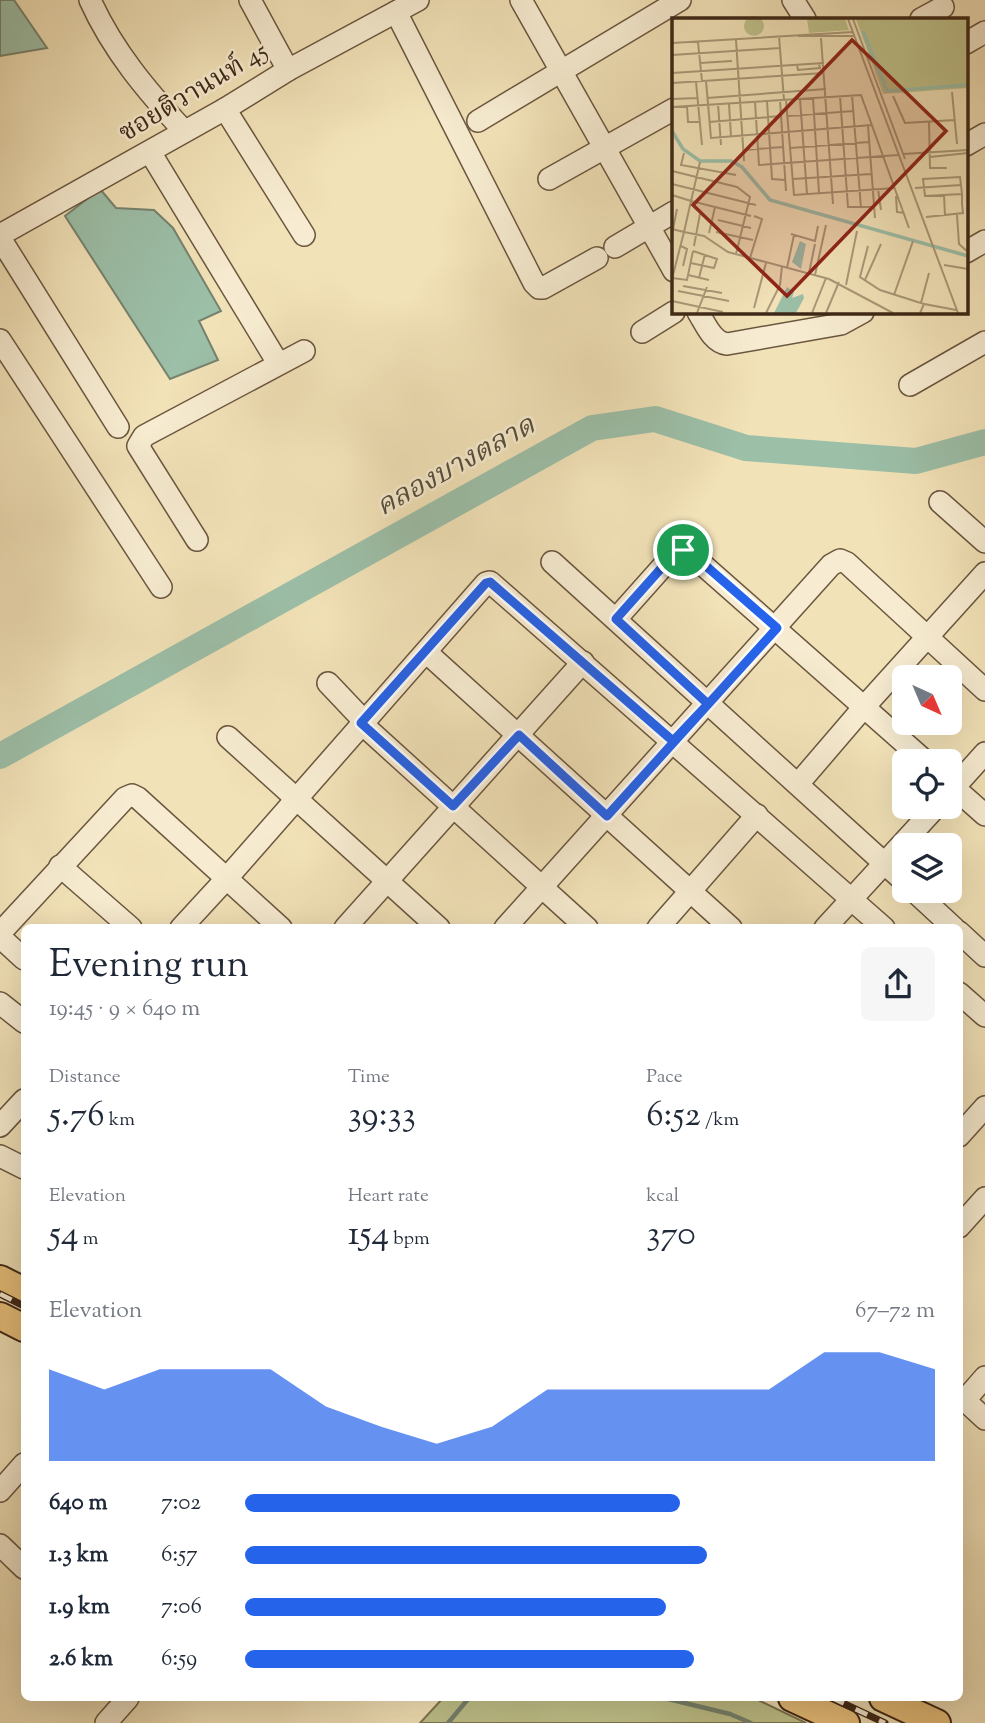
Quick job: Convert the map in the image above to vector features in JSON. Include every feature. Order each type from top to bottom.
[{"type":"main road","points":[[0,1279],[21,1290]]},
{"type":"main road","points":[[0,1316],[21,1326]]},
{"type":"main road","points":[[798,1701],[846,1723]]},
{"type":"main road","points":[[889,1701],[937,1723]]},
{"type":"street","points":[[90,0],[119,55],[145,89],[184,131]]},
{"type":"street","points":[[250,0],[288,70]]},
{"type":"street","name":"ซอยติวานนท์ 45","points":[[0,237],[225,109],[385,10],[418,0]]},
{"type":"street","points":[[521,0],[672,268]]},
{"type":"street","points":[[478,121],[680,0]]},
{"type":"street","points":[[793,0],[804,18]]},
{"type":"street","points":[[923,18],[943,7]]},
{"type":"street","points":[[385,10],[539,288],[544,288],[672,213]]},
{"type":"street","points":[[968,42],[985,32]]},
{"type":"street","points":[[225,109],[304,235]]},
{"type":"street","points":[[549,179],[672,110]]},
{"type":"street","points":[[968,144],[985,134]]},
{"type":"street","points":[[150,152],[278,363]]},
{"type":"street","points":[[0,237],[118,427]]},
{"type":"street","points":[[968,251],[985,240]]},
{"type":"street","points":[[642,332],[672,313]]},
{"type":"street","points":[[699,313],[720,344],[727,344],[841,324],[861,313]]},
{"type":"street","points":[[0,340],[161,587]]},
{"type":"street","points":[[909,385],[985,342]]},
{"type":"street","points":[[197,540],[138,446],[140,441],[144,436],[304,351]]},
{"type":"street","points":[[940,502],[985,542]]},
{"type":"street","points":[[616,619],[673,555],[686,550],[911,749]]},
{"type":"street","points":[[509,924],[831,565],[840,560],[847,563],[985,690]]},
{"type":"street","points":[[552,562],[892,871]]},
{"type":"street","points":[[798,784],[985,573]]},
{"type":"street","points":[[185,924],[486,583],[490,582],[880,924]]},
{"type":"street","points":[[426,652],[727,924]]},
{"type":"street","points":[[348,924],[583,662]]},
{"type":"street","points":[[328,683],[363,722],[583,924]]},
{"type":"street","points":[[228,737],[435,924]]},
{"type":"street","points":[[962,777],[985,753]]},
{"type":"street","points":[[21,956],[0,935],[60,866],[125,798],[132,795],[277,924]]},
{"type":"street","points":[[962,796],[985,814]]},
{"type":"street","points":[[662,924],[757,815]]},
{"type":"street","points":[[828,924],[925,819]]},
{"type":"street","points":[[60,866],[126,924]]},
{"type":"street","points":[[927,903],[950,924]]},
{"type":"street","points":[[963,997],[985,1017]]},
{"type":"street","points":[[0,1003],[21,1020]]},
{"type":"street","points":[[0,1126],[21,1103]]},
{"type":"street","points":[[963,1132],[985,1107]]},
{"type":"street","points":[[0,1156],[21,1166]]},
{"type":"street","points":[[963,1223],[985,1198]]},
{"type":"street","points":[[963,1396],[985,1377]]},
{"type":"street","points":[[963,1398],[985,1419]]},
{"type":"street","points":[[0,1491],[21,1467]]},
{"type":"street","points":[[0,1545],[21,1565]]},
{"type":"street","points":[[106,1723],[125,1701]]},
{"type":"shaded area","points":[[0,0],[14,0],[47,48],[0,56]]},
{"type":"shaded area","points":[[100,189],[116,208],[154,210],[173,228],[221,311],[199,321],[218,360],[170,379],[65,216]]},
{"type":"shaded area","points":[[440,1701],[760,1701],[806,1723],[420,1723]]},
{"type":"waterway","name":"คลองบางตลาด","points":[[0,756],[592,428],[655,419],[746,448],[916,461],[985,442]]},
{"type":"waterway","points":[[448,1723],[466,1701]]},
{"type":"waterway","points":[[676,1701],[730,1714],[751,1723]]},
{"type":"railway","points":[[0,1294],[21,1304]]},
{"type":"railway","points":[[838,1701],[885,1723]]},
{"type":"route","points":[[683,550],[690,552],[777,628],[607,816],[519,735],[453,806],[361,723],[486,583],[490,582],[673,741],[708,704],[616,619],[673,555],[683,550]]}]
